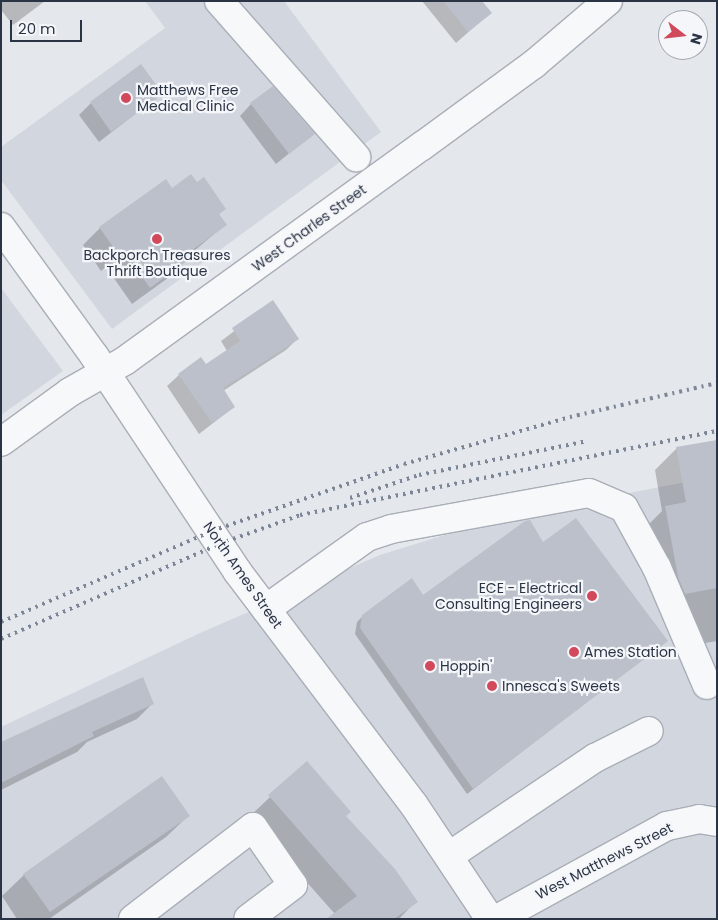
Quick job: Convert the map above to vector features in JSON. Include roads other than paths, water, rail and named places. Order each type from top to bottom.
[{"type":"street","points":[[219,1],[356,157]]},
{"type":"street","name":"West Charles Street","points":[[1,442],[70,392],[105,373],[526,70],[608,1]]},
{"type":"street","name":"North Ames Street","points":[[1,227],[105,373],[266,609],[414,805],[490,919]]},
{"type":"street","points":[[266,609],[367,537],[391,529],[590,493],[624,508],[661,576],[707,685]]},
{"type":"street","points":[[449,856],[595,758],[649,731]]},
{"type":"street","name":"West Matthews Street","points":[[497,919],[667,826],[700,819],[717,822]]},
{"type":"street","points":[[133,919],[253,827],[292,885],[248,919]]},
{"type":"railway","points":[[1,622],[212,531],[404,464],[570,417],[717,383]]},
{"type":"railway","points":[[1,639],[219,544],[300,515],[717,431]]},
{"type":"railway","points":[[350,498],[419,475],[588,441]]},
{"type":"place","name":"Matthews Free Medical Clinic","points":[[126,98]]},
{"type":"place","name":"Backporch Treasures Thrift Boutique","points":[[157,239]]},
{"type":"place","name":"ECE - Electrical Consulting Engineers","points":[[592,596]]},
{"type":"place","name":"Ames Station","points":[[574,652]]},
{"type":"place","name":"Hoppin'","points":[[430,666]]},
{"type":"place","name":"Innesca's Sweets","points":[[492,686]]}]
